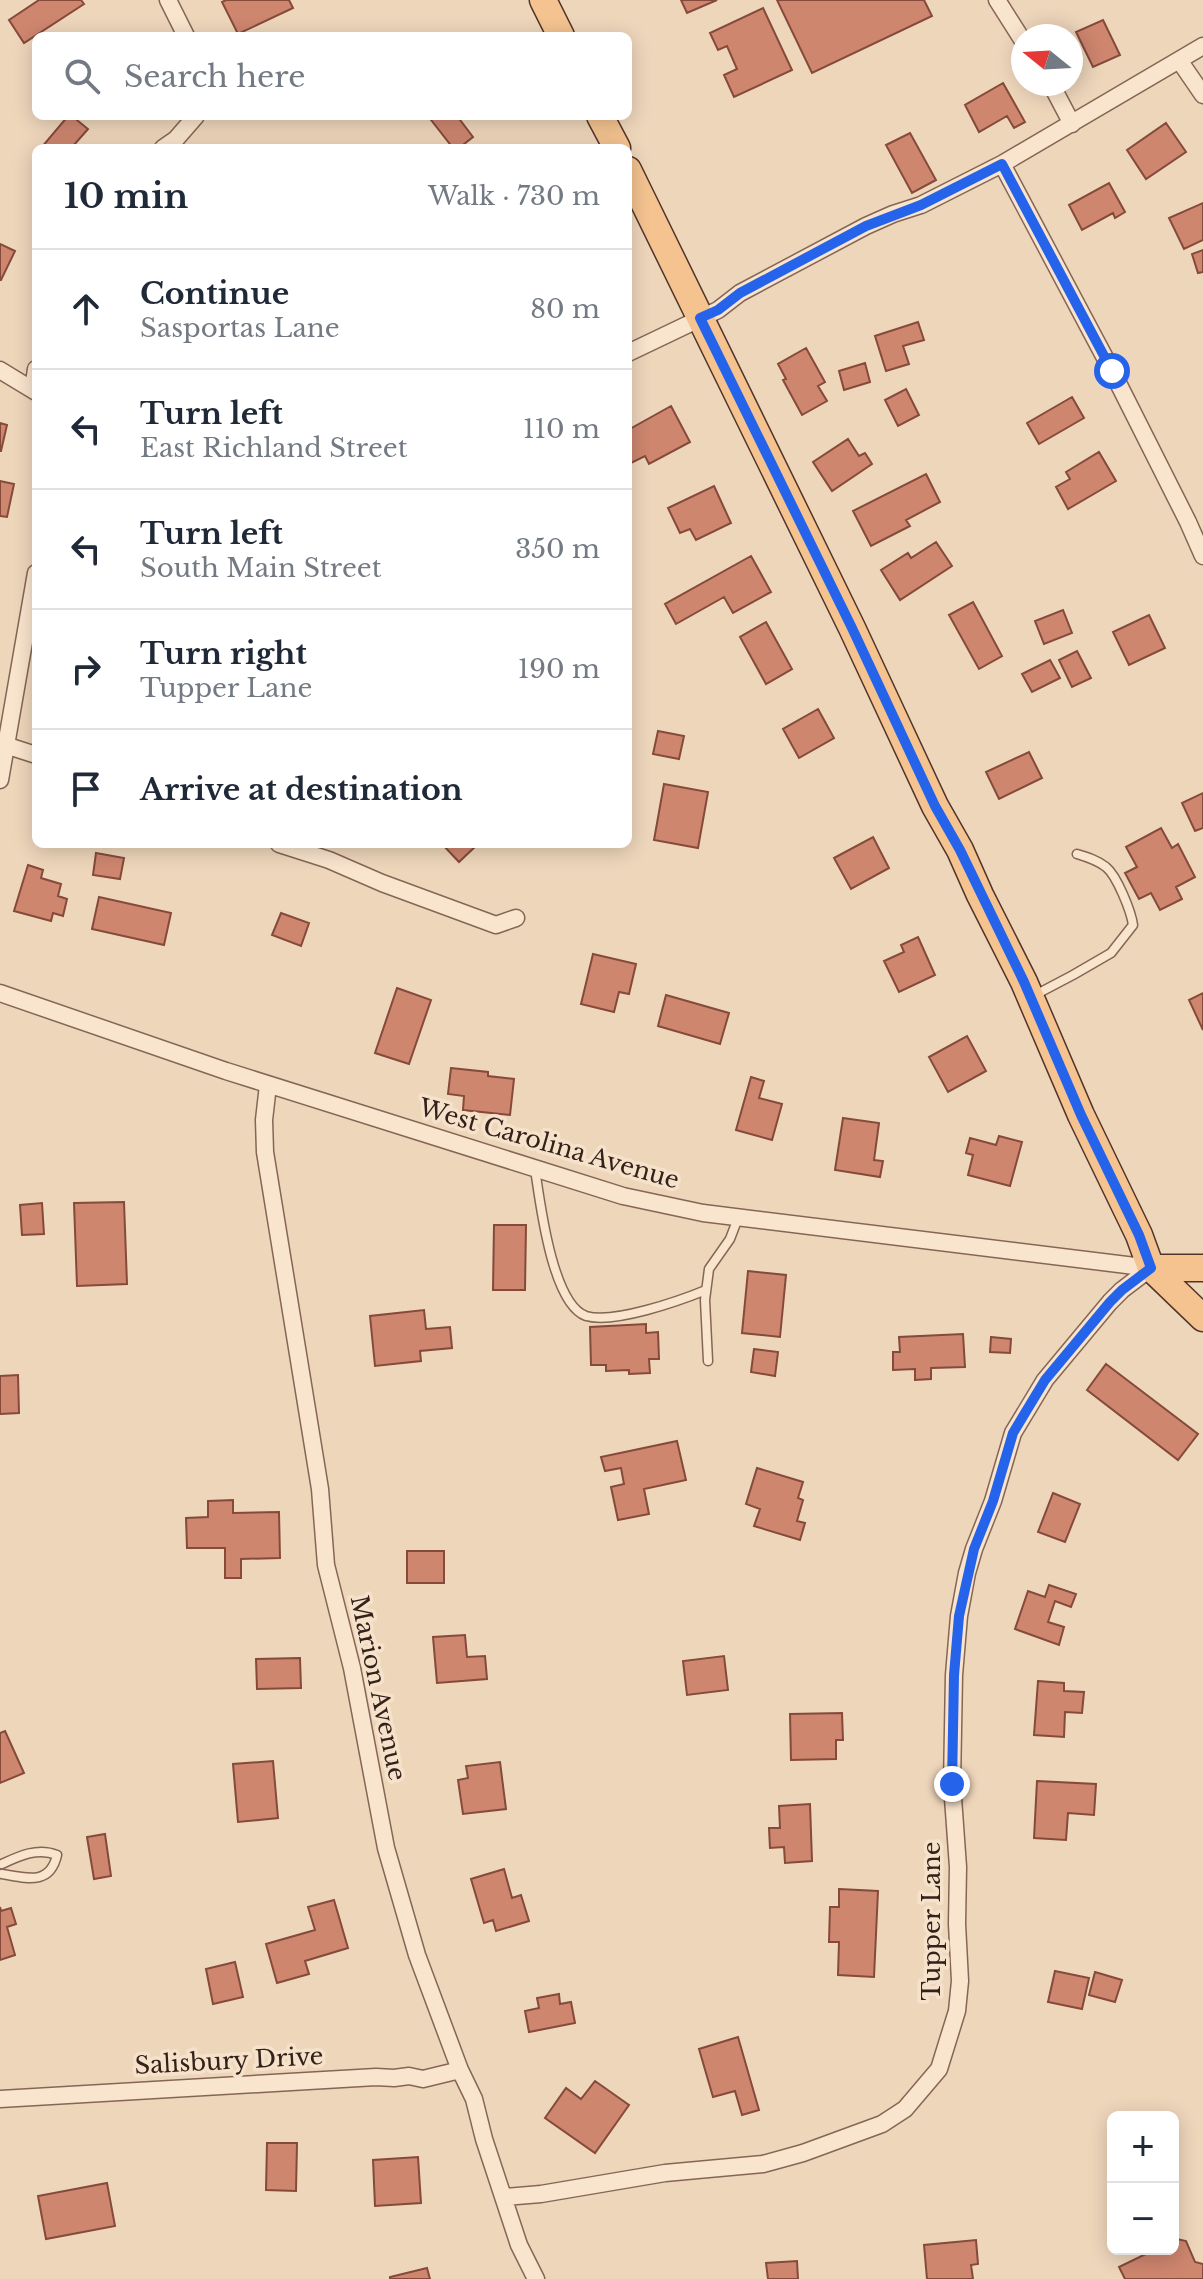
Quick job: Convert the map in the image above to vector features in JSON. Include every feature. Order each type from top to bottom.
[{"type":"main road","points":[[543,0],[559,32]]},
{"type":"main road","points":[[602,120],[615,144]]},
{"type":"main road","points":[[632,178],[852,628],[935,806],[960,850],[1139,1235],[1151,1268],[1203,1318]]},
{"type":"main road","points":[[1151,1268],[1203,1268]]},
{"type":"street","points":[[168,0],[184,32]]},
{"type":"street","points":[[997,0],[1012,24]]},
{"type":"street","points":[[632,351],[718,310],[740,293],[866,226],[921,205],[1002,164],[1203,46]]},
{"type":"street","points":[[1179,60],[1203,95]]},
{"type":"street","points":[[1057,96],[1072,124]]},
{"type":"street","points":[[169,144],[193,120]]},
{"type":"street","points":[[1002,164],[1119,384],[1203,556]]},
{"type":"street","points":[[0,370],[32,390]]},
{"type":"street","points":[[0,780],[32,595]]},
{"type":"street","points":[[5,745],[32,754]]},
{"type":"street","points":[[292,848],[496,925],[516,918]]},
{"type":"street","name":"West Carolina Avenue","points":[[0,993],[268,1085],[623,1196],[703,1213],[1151,1268]]},
{"type":"street","name":"Marion Avenue","points":[[268,1085],[264,1120],[265,1152],[318,1477],[326,1565],[352,1668],[386,1848],[417,1955],[474,2099],[519,2245],[536,2279]]},
{"type":"street","name":"Tupper Lane","points":[[504,2197],[541,2194],[665,2173],[763,2164],[803,2153],[882,2124],[905,2109],[939,2069],[957,2011],[960,1981],[958,1867],[952,1784],[954,1675],[959,1616],[967,1573],[1013,1433],[1045,1380],[1110,1302],[1151,1268]]},
{"type":"street","name":"Salisbury Drive","points":[[0,2099],[376,2077],[409,2076],[423,2079],[460,2070]]},
{"type":"lane","points":[[1030,997],[1111,953],[1133,925],[1131,913],[1109,869],[1077,854]]},
{"type":"lane","points":[[535,1168],[545,1234],[557,1276],[573,1309],[590,1317],[656,1309],[706,1290]]},
{"type":"lane","points":[[708,1361],[706,1290],[709,1269],[730,1239],[738,1217]]},
{"type":"lane","points":[[34,1852],[57,1855],[49,1873],[37,1878],[1,1869],[34,1852]]},
{"type":"building","points":[[39,0],[81,0],[84,4],[41,32],[32,32],[32,38],[24,43],[9,20]]},
{"type":"building","points":[[289,0],[293,8],[237,32],[222,2]]},
{"type":"building","points":[[681,0],[717,0],[687,13]]},
{"type":"building","points":[[777,0],[924,0],[932,16],[812,73]]},
{"type":"building","points":[[763,8],[792,70],[734,97],[724,75],[737,69],[727,46],[718,50],[710,33]]},
{"type":"building","points":[[1103,20],[1120,55],[1093,67],[1083,46],[1083,29]]},
{"type":"building","points":[[1003,83],[1025,122],[1014,128],[1007,116],[979,132],[965,105]]},
{"type":"building","points":[[65,120],[77,120],[88,129],[75,144],[44,144]]},
{"type":"building","points":[[431,120],[460,120],[473,137],[464,144],[450,144]]},
{"type":"building","points":[[1166,123],[1186,152],[1146,179],[1127,150]]},
{"type":"building","points":[[910,133],[936,180],[912,193],[886,145]]},
{"type":"building","points":[[1109,183],[1125,212],[1115,218],[1113,213],[1082,230],[1069,205]]},
{"type":"building","points":[[1203,203],[1203,240],[1184,249],[1169,218]]},
{"type":"building","points":[[0,244],[15,251],[1,280],[0,280]]},
{"type":"building","points":[[1203,250],[1203,272],[1198,273],[1192,254]]},
{"type":"building","points":[[918,322],[924,340],[903,346],[909,364],[886,371],[875,336]]},
{"type":"building","points":[[806,348],[825,382],[818,386],[827,401],[802,415],[778,364]]},
{"type":"building","points":[[865,363],[870,382],[844,390],[839,371]]},
{"type":"building","points":[[906,389],[919,415],[898,426],[885,400]]},
{"type":"building","points":[[1072,397],[1084,418],[1039,444],[1027,423]]},
{"type":"building","points":[[671,406],[690,442],[649,464],[645,456],[632,462],[632,428]]},
{"type":"building","points":[[0,423],[7,425],[1,451],[0,451]]},
{"type":"building","points":[[848,439],[859,456],[865,453],[872,464],[832,491],[813,462]]},
{"type":"building","points":[[1099,452],[1116,481],[1068,509],[1056,487],[1070,479],[1066,472]]},
{"type":"building","points":[[926,474],[940,502],[906,520],[910,526],[871,546],[853,511]]},
{"type":"building","points":[[0,481],[14,484],[7,517],[0,516]]},
{"type":"building","points":[[714,486],[731,523],[696,540],[690,529],[680,533],[668,508]]},
{"type":"building","points":[[936,542],[952,566],[900,600],[881,570],[908,553],[911,558]]},
{"type":"building","points":[[751,556],[771,592],[733,613],[724,597],[676,624],[665,604]]},
{"type":"building","points":[[973,602],[1002,656],[979,669],[949,615]]},
{"type":"building","points":[[1063,610],[1072,633],[1044,644],[1035,621]]},
{"type":"building","points":[[1149,615],[1165,648],[1129,665],[1113,632]]},
{"type":"building","points":[[766,622],[792,669],[766,684],[740,637]]},
{"type":"building","points":[[1077,651],[1091,678],[1072,687],[1059,660]]},
{"type":"building","points":[[1050,660],[1060,678],[1032,692],[1022,674]]},
{"type":"building","points":[[818,709],[834,738],[799,758],[783,729]]},
{"type":"building","points":[[658,731],[684,736],[679,759],[653,754]]},
{"type":"building","points":[[1029,752],[1042,778],[999,799],[986,772]]},
{"type":"building","points":[[664,784],[708,792],[698,848],[654,840]]},
{"type":"building","points":[[1203,793],[1203,828],[1195,831],[1182,803]]},
{"type":"building","points":[[1161,828],[1172,848],[1178,844],[1195,877],[1176,887],[1182,899],[1160,910],[1151,893],[1139,899],[1125,873],[1137,867],[1126,847]]},
{"type":"building","points":[[873,837],[889,868],[851,889],[834,858]]},
{"type":"building","points":[[446,848],[474,848],[459,862]]},
{"type":"building","points":[[96,853],[124,858],[120,879],[93,875]]},
{"type":"building","points":[[28,865],[43,870],[41,878],[61,884],[58,896],[67,899],[63,916],[53,913],[51,921],[14,911]]},
{"type":"building","points":[[99,897],[171,913],[164,945],[92,929]]},
{"type":"building","points":[[281,913],[309,923],[301,946],[272,935]]},
{"type":"building","points":[[918,937],[935,975],[899,992],[884,961],[904,952],[901,945]]},
{"type":"building","points":[[593,954],[636,964],[629,994],[619,992],[614,1012],[581,1004]]},
{"type":"building","points":[[397,988],[431,1000],[409,1064],[375,1053]]},
{"type":"building","points":[[1203,993],[1203,1030],[1189,1000]]},
{"type":"building","points":[[666,995],[729,1013],[720,1044],[658,1026]]},
{"type":"building","points":[[967,1036],[986,1071],[948,1092],[929,1057]]},
{"type":"building","points":[[451,1068],[488,1072],[488,1076],[514,1079],[510,1115],[463,1110],[464,1096],[448,1094]]},
{"type":"building","points":[[751,1077],[764,1081],[759,1098],[782,1104],[772,1140],[736,1130]]},
{"type":"building","points":[[843,1118],[879,1123],[874,1160],[883,1161],[880,1177],[835,1170]]},
{"type":"building","points":[[999,1136],[1022,1142],[1010,1186],[968,1175],[973,1155],[966,1153],[970,1138],[996,1145]]},
{"type":"building","points":[[124,1202],[127,1284],[77,1286],[74,1203]]},
{"type":"building","points":[[42,1203],[44,1234],[22,1235],[20,1205]]},
{"type":"building","points":[[494,1225],[526,1225],[525,1290],[493,1290]]},
{"type":"building","points":[[748,1271],[786,1275],[780,1337],[742,1333]]},
{"type":"building","points":[[424,1310],[426,1329],[450,1327],[452,1348],[420,1351],[421,1361],[375,1366],[370,1316]]},
{"type":"building","points":[[646,1324],[646,1333],[658,1332],[659,1359],[649,1359],[650,1373],[606,1371],[606,1365],[591,1365],[590,1327]]},
{"type":"building","points":[[963,1334],[965,1367],[931,1368],[931,1379],[915,1380],[915,1369],[893,1370],[893,1352],[900,1352],[899,1337]]},
{"type":"building","points":[[991,1337],[1011,1339],[1010,1353],[990,1352]]},
{"type":"building","points":[[754,1349],[778,1352],[775,1376],[751,1372]]},
{"type":"building","points":[[1106,1364],[1198,1434],[1178,1460],[1087,1390]]},
{"type":"building","points":[[18,1375],[19,1413],[0,1414],[0,1376]]},
{"type":"building","points":[[677,1441],[686,1480],[644,1489],[649,1514],[618,1520],[611,1487],[624,1484],[621,1468],[605,1471],[601,1457]]},
{"type":"building","points":[[757,1468],[803,1482],[798,1498],[803,1500],[797,1521],[805,1523],[800,1540],[754,1526],[760,1509],[746,1504]]},
{"type":"building","points":[[1053,1493],[1080,1504],[1065,1542],[1038,1532]]},
{"type":"building","points":[[233,1500],[233,1513],[279,1512],[280,1558],[241,1559],[241,1578],[225,1578],[225,1548],[187,1548],[186,1518],[208,1517],[208,1501]]},
{"type":"building","points":[[407,1551],[444,1551],[444,1583],[407,1583]]},
{"type":"building","points":[[1049,1585],[1076,1594],[1071,1607],[1055,1601],[1048,1622],[1064,1627],[1059,1645],[1015,1629],[1028,1591],[1045,1597]]},
{"type":"building","points":[[465,1635],[467,1657],[485,1656],[487,1679],[437,1683],[433,1637]]},
{"type":"building","points":[[724,1656],[728,1690],[687,1695],[683,1661]]},
{"type":"building","points":[[300,1658],[301,1688],[257,1689],[256,1659]]},
{"type":"building","points":[[1038,1681],[1064,1683],[1064,1691],[1084,1692],[1082,1713],[1065,1712],[1064,1737],[1034,1735]]},
{"type":"building","points":[[842,1713],[843,1740],[836,1740],[836,1759],[791,1760],[790,1714]]},
{"type":"building","points":[[5,1731],[24,1773],[0,1783],[0,1733]]},
{"type":"building","points":[[273,1761],[278,1818],[238,1822],[233,1764]]},
{"type":"building","points":[[500,1762],[506,1809],[463,1814],[458,1780],[468,1778],[466,1766]]},
{"type":"building","points":[[1037,1781],[1096,1784],[1094,1815],[1068,1813],[1066,1840],[1034,1838]]},
{"type":"building","points":[[810,1804],[812,1861],[785,1863],[784,1847],[770,1848],[769,1828],[780,1828],[779,1806]]},
{"type":"building","points":[[105,1834],[111,1876],[94,1879],[87,1837]]},
{"type":"building","points":[[504,1869],[512,1898],[521,1895],[529,1921],[496,1931],[493,1920],[484,1923],[471,1879]]},
{"type":"building","points":[[839,1889],[878,1891],[874,1977],[838,1975],[839,1942],[829,1942],[830,1907],[839,1907]]},
{"type":"building","points":[[334,1900],[348,1948],[305,1961],[309,1974],[277,1983],[266,1944],[315,1930],[308,1907]]},
{"type":"building","points":[[0,1907],[1,1911],[11,1908],[16,1924],[7,1927],[15,1955],[0,1960]]},
{"type":"building","points":[[235,1962],[243,1997],[213,2004],[206,1969]]},
{"type":"building","points":[[1055,1971],[1089,1978],[1082,2009],[1048,2002]]},
{"type":"building","points":[[1095,1972],[1122,1980],[1115,2002],[1089,1995]]},
{"type":"building","points":[[559,1994],[560,2004],[571,2002],[575,2023],[529,2032],[525,2011],[539,2008],[537,1998]]},
{"type":"building","points":[[738,2037],[759,2110],[742,2115],[735,2091],[713,2097],[699,2049]]},
{"type":"building","points":[[595,2081],[629,2105],[595,2153],[545,2118],[566,2088],[581,2099]]},
{"type":"building","points":[[267,2143],[297,2143],[296,2191],[266,2190]]},
{"type":"building","points":[[418,2157],[421,2203],[375,2206],[373,2160]]},
{"type":"building","points":[[107,2183],[115,2226],[46,2239],[38,2196]]},
{"type":"building","points":[[1179,2239],[1186,2241],[1195,2262],[1203,2264],[1203,2279],[1125,2279],[1119,2267],[1144,2255],[1179,2255]]},
{"type":"building","points":[[976,2240],[978,2264],[971,2265],[973,2279],[927,2279],[924,2245]]},
{"type":"building","points":[[797,2261],[798,2279],[768,2279],[766,2263]]},
{"type":"building","points":[[427,2268],[430,2279],[390,2279],[390,2277]]},
{"type":"route","points":[[952,1784],[954,1675],[959,1616],[974,1549],[993,1501],[1013,1433],[1045,1380],[1110,1302],[1151,1268],[1139,1235],[1081,1115],[1024,982],[960,850],[935,806],[852,628],[700,318],[718,310],[740,293],[866,226],[952,191],[1002,164],[1112,371]]}]
